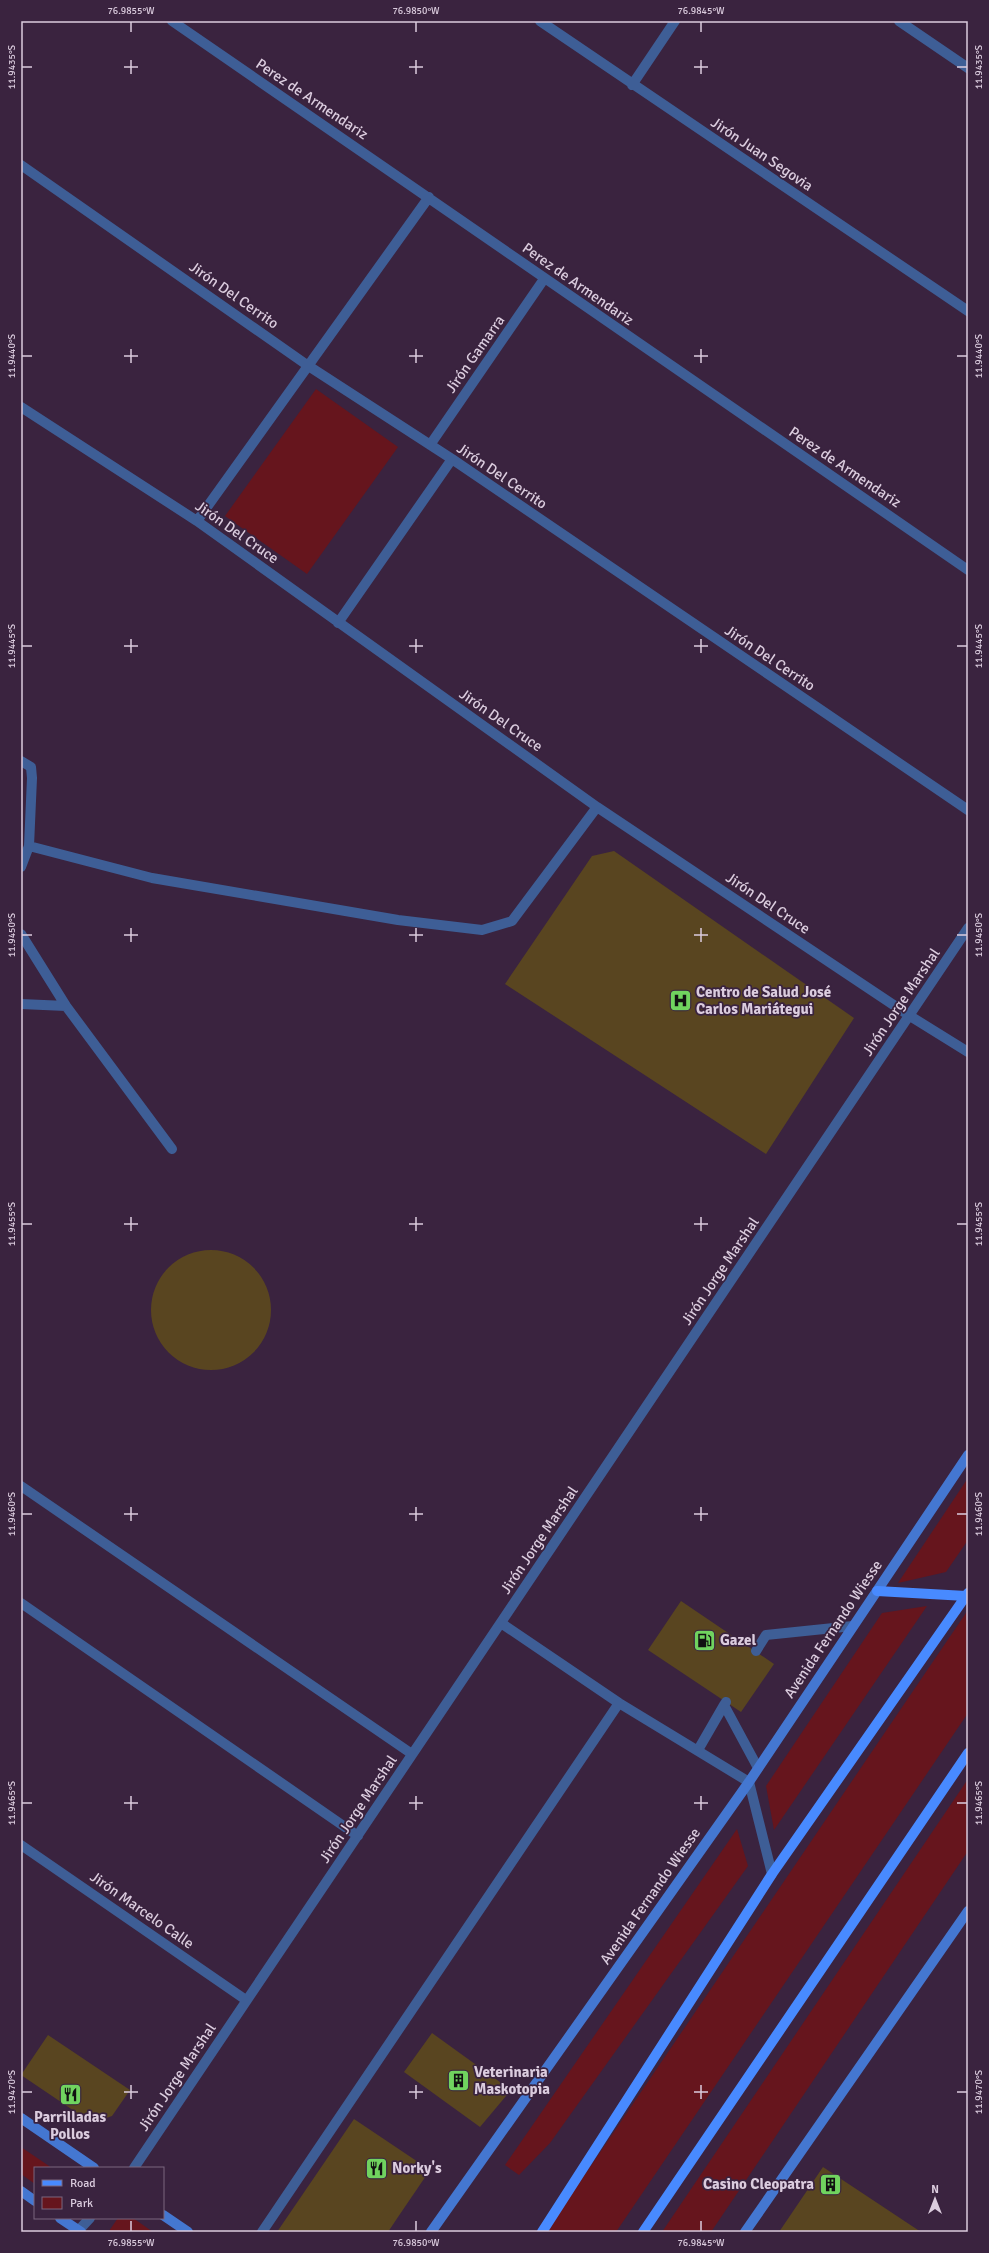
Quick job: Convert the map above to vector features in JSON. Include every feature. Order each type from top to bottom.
[{"type":"main road","name":"Avenida Fernando Wiesse","points":[[431,2232],[749,1782],[968,1455]]},
{"type":"main road","points":[[877,1591],[967,1595]]},
{"type":"main road","points":[[542,2232],[772,1874],[967,1595]]},
{"type":"main road","points":[[644,2232],[968,1753]]},
{"type":"main road","points":[[745,2232],[968,1911]]},
{"type":"main road","points":[[21,2118],[93,2167]]},
{"type":"main road","points":[[21,2191],[34,2200]]},
{"type":"main road","points":[[164,2216],[188,2232]]},
{"type":"main road","points":[[61,2219],[79,2231]]},
{"type":"street","name":"Perez de Armendariz","points":[[172,21],[968,570]]},
{"type":"street","name":"Jirón Juan Segovia","points":[[540,21],[632,85],[968,311]]},
{"type":"street","points":[[632,85],[675,21]]},
{"type":"street","points":[[899,21],[968,68]]},
{"type":"street","name":"Jirón Del Cerrito","points":[[21,165],[307,365],[452,459],[968,810]]},
{"type":"street","points":[[197,521],[307,365],[429,197]]},
{"type":"street","name":"Jirón Gamarra","points":[[430,445],[544,279]]},
{"type":"street","name":"Jirón Del Cruce","points":[[21,407],[197,521],[597,807],[910,1016],[968,1052]]},
{"type":"street","points":[[338,623],[452,459]]},
{"type":"street","points":[[21,761],[30,767],[32,778],[29,846],[21,867]]},
{"type":"street","points":[[29,846],[152,878],[398,920],[482,930],[512,921],[597,807]]},
{"type":"street","name":"Jirón Jorge Marshal","points":[[135,2167],[968,928]]},
{"type":"street","points":[[21,934],[66,1006],[172,1149]]},
{"type":"street","points":[[21,1004],[66,1006]]},
{"type":"street","points":[[21,1486],[412,1754]]},
{"type":"street","points":[[21,1603],[358,1836]]},
{"type":"street","points":[[501,1623],[619,1703],[749,1782],[772,1874]]},
{"type":"street","points":[[756,1652],[766,1635],[853,1626]]},
{"type":"street","points":[[262,2232],[619,1703]]},
{"type":"street","points":[[698,1750],[725,1704],[758,1768]]},
{"type":"street","name":"Jirón Marcelo Calle","points":[[21,1845],[246,2000]]},
{"type":"street","points":[[79,2231],[89,2219]]},
{"type":"green space","points":[[316,389],[398,447],[307,574],[225,516]]},
{"type":"green space","points":[[968,1478],[968,1540],[946,1572],[898,1583]]},
{"type":"green space","points":[[927,1606],[774,1830],[766,1786],[882,1613]]},
{"type":"green space","points":[[968,1610],[968,1713],[616,2232],[546,2232]]},
{"type":"green space","points":[[968,1779],[968,1851],[711,2232],[662,2232]]},
{"type":"green space","points":[[737,1829],[748,1866],[550,2143],[519,2175],[505,2165]]},
{"type":"green space","points":[[21,2147],[51,2167],[34,2167],[34,2183],[21,2174]]},
{"type":"green space","points":[[117,2219],[134,2219],[153,2232],[110,2232],[109,2231]]},
{"type":"building","name":"Centro de Salud José Carlos Mariátegui","points":[[614,851],[854,1018],[766,1154],[505,984],[592,856]]},
{"type":"building","points":[[211,1250],[234,1254],[254,1267],[267,1287],[271,1310],[267,1333],[254,1353],[234,1366],[211,1370],[188,1366],[168,1353],[155,1333],[151,1310],[155,1287],[168,1267],[188,1254]]},
{"type":"building","points":[[681,1601],[774,1664],[741,1712],[648,1650]]},
{"type":"building","name":"Veterinaria Maskotopia","points":[[432,2033],[511,2090],[480,2127],[404,2072]]},
{"type":"building","points":[[48,2035],[130,2090],[112,2116],[92,2123],[21,2075]]},
{"type":"building","points":[[354,2119],[430,2170],[388,2232],[277,2232]]},
{"type":"building","name":"Casino Cleopatra","points":[[823,2167],[921,2232],[779,2232]]},
{"type":"place","name":"Centro de Salud José Carlos Mariátegui","points":[[680,1001]]},
{"type":"place","name":"Gazel","points":[[705,1640]]},
{"type":"place","name":"Veterinaria Maskotopia","points":[[458,2081]]},
{"type":"place","name":"Parrilladas Pollos","points":[[70,2094]]},
{"type":"place","name":"Norky's","points":[[376,2168]]},
{"type":"place","name":"Casino Cleopatra","points":[[830,2184]]}]
